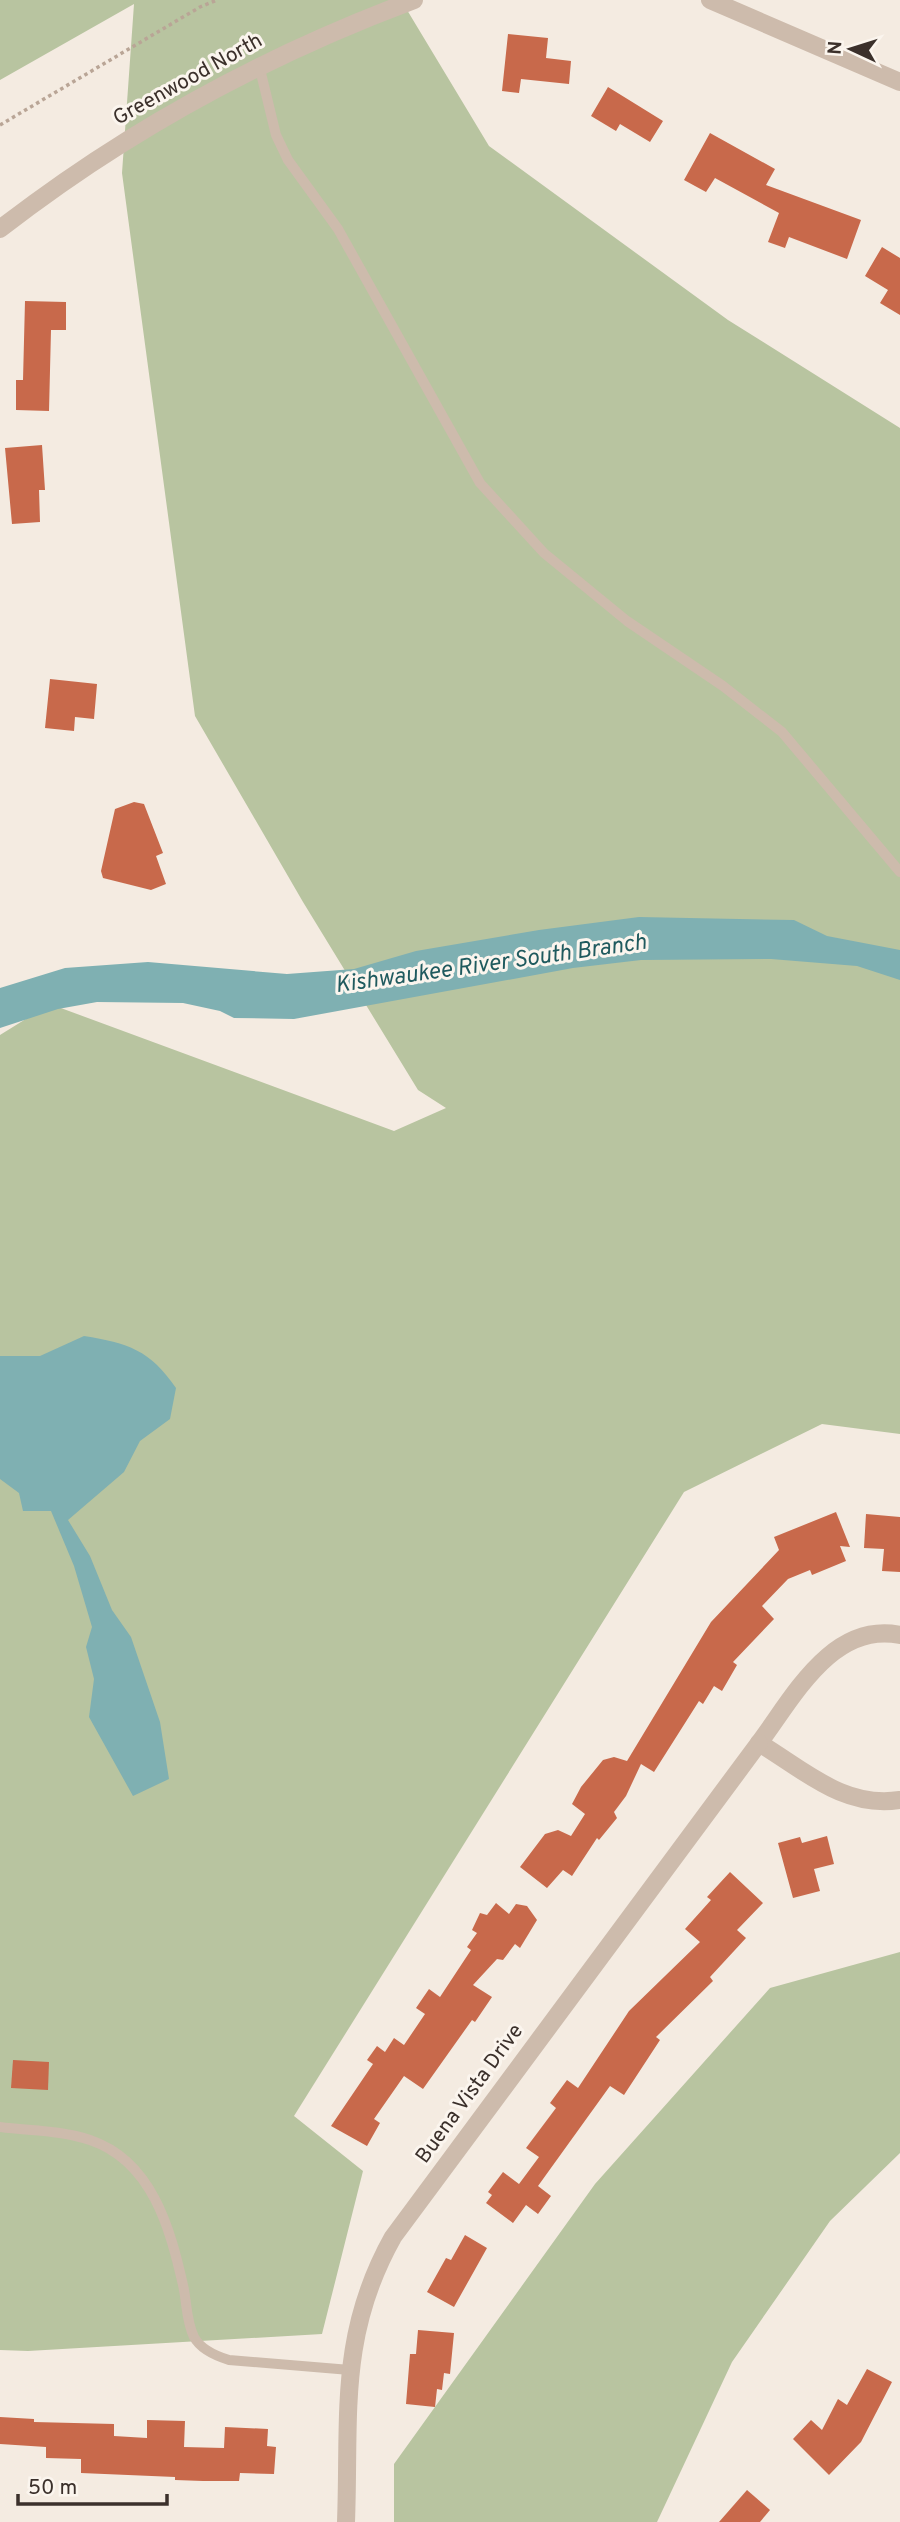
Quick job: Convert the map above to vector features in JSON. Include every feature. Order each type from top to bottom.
[{"type":"street","name":"Greenwood North","points":[[0,229],[131,136],[259,65],[414,0]]},
{"type":"street","points":[[710,0],[900,82]]},
{"type":"street","name":"Buena Vista Drive","points":[[346,2522],[352,2346],[365,2296],[393,2237],[759,1743],[831,1653],[861,1636],[900,1635]]},
{"type":"street","points":[[759,1743],[847,1797],[874,1802],[900,1800]]},
{"type":"lane","points":[[259,65],[276,135],[288,160],[338,229],[480,483],[554,562],[626,621],[723,686],[782,733],[900,872]]},
{"type":"lane","points":[[0,2127],[56,2132],[92,2140],[124,2159],[147,2183],[166,2221],[195,2340],[212,2354],[229,2360],[350,2370]]},
{"type":"path","points":[[0,125],[200,7],[217,0]]},
{"type":"green space","points":[[0,0],[401,0],[489,146],[728,320],[900,428],[900,1434],[822,1424],[684,1492],[294,2116],[363,2171],[322,2334],[28,2351],[0,2350],[0,1035],[50,1004],[394,1131],[446,1108],[418,1090],[303,902],[195,716],[122,173],[134,4],[0,80]]},
{"type":"green space","points":[[900,1952],[900,2153],[830,2221],[732,2362],[657,2522],[394,2522],[394,2464],[595,2184],[770,1988]]},
{"type":"water","name":"Kishwaukee River South Branch","points":[[639,917],[794,920],[827,936],[900,950],[900,980],[857,966],[771,959],[641,960],[573,968],[294,1019],[234,1018],[220,1011],[183,1003],[97,1002],[58,1009],[0,1028],[0,988],[65,968],[148,962],[287,974],[354,969],[416,951],[539,930]]},
{"type":"water","points":[[84,1336],[137,1350],[157,1365],[176,1388],[170,1419],[140,1441],[124,1472],[68,1520],[90,1556],[112,1610],[131,1637],[160,1722],[169,1779],[133,1796],[89,1717],[94,1679],[86,1647],[92,1627],[74,1566],[51,1511],[23,1511],[19,1493],[0,1479],[0,1356],[40,1356]]},
{"type":"building","points":[[508,34],[548,38],[546,58],[571,61],[569,84],[521,79],[519,93],[502,91]]},
{"type":"building","points":[[608,87],[663,121],[650,142],[620,124],[616,131],[591,116]]},
{"type":"building","points":[[710,133],[775,169],[766,185],[861,220],[847,259],[789,237],[785,248],[768,242],[779,213],[715,178],[706,192],[684,180]]},
{"type":"building","points":[[882,247],[900,258],[900,315],[880,303],[888,290],[865,276]]},
{"type":"building","points":[[25,301],[66,302],[66,330],[51,330],[49,411],[16,410],[16,380],[23,380]]},
{"type":"building","points":[[42,445],[45,490],[39,490],[40,522],[12,524],[5,448]]},
{"type":"building","points":[[50,679],[97,684],[94,719],[75,717],[74,731],[45,728]]},
{"type":"building","points":[[134,802],[144,804],[163,853],[156,856],[166,884],[151,890],[103,878],[101,871],[115,809]]},
{"type":"building","points":[[836,1512],[850,1547],[840,1546],[846,1561],[812,1575],[810,1570],[788,1579],[762,1606],[774,1619],[733,1662],[737,1665],[722,1691],[714,1686],[703,1704],[699,1701],[654,1772],[641,1764],[626,1796],[614,1812],[617,1818],[599,1840],[597,1838],[572,1876],[563,1870],[547,1888],[520,1867],[545,1834],[558,1830],[571,1836],[585,1814],[572,1804],[581,1787],[603,1760],[614,1757],[627,1761],[711,1622],[779,1550],[774,1537]]},
{"type":"building","points":[[866,1514],[900,1517],[900,1572],[882,1571],[884,1549],[864,1548]]},
{"type":"building","points":[[827,1836],[834,1864],[814,1869],[820,1891],[793,1898],[778,1843],[800,1837],[802,1843]]},
{"type":"building","points":[[730,1872],[763,1903],[737,1930],[746,1938],[710,1977],[713,1981],[656,2037],[660,2040],[624,2095],[610,2086],[538,2186],[551,2196],[538,2214],[526,2205],[513,2223],[486,2203],[492,2195],[488,2192],[503,2172],[519,2184],[539,2157],[526,2148],[556,2108],[550,2103],[567,2080],[578,2088],[629,2011],[700,1942],[685,1929],[711,1900],[707,1897]]},
{"type":"building","points":[[496,1903],[509,1914],[516,1904],[527,1906],[537,1920],[520,1948],[515,1944],[503,1960],[497,1959],[473,1985],[492,1997],[475,2022],[472,2020],[423,2089],[404,2076],[374,2119],[380,2123],[367,2146],[331,2126],[373,2064],[367,2060],[377,2046],[385,2052],[394,2038],[404,2045],[425,2014],[416,2008],[429,1989],[440,1997],[471,1950],[467,1947],[477,1933],[472,1930],[480,1913],[487,1915]]},
{"type":"building","points":[[13,2060],[49,2062],[48,2090],[11,2088]]},
{"type":"building","points":[[465,2235],[487,2248],[454,2307],[427,2292],[446,2258],[451,2260]]},
{"type":"building","points":[[418,2330],[454,2333],[450,2374],[444,2373],[442,2390],[437,2389],[435,2407],[406,2404],[410,2354],[416,2354]]},
{"type":"building","points":[[867,2369],[892,2382],[861,2442],[829,2475],[793,2439],[811,2420],[822,2430],[838,2399],[847,2405]]},
{"type":"building","points":[[0,2417],[34,2419],[34,2422],[114,2424],[114,2436],[147,2438],[147,2420],[185,2421],[184,2447],[224,2448],[225,2427],[268,2429],[267,2446],[276,2447],[274,2474],[240,2473],[239,2481],[203,2481],[175,2480],[175,2477],[81,2473],[81,2459],[46,2458],[46,2447],[0,2444]]},
{"type":"building","points":[[747,2490],[770,2510],[760,2522],[719,2522]]}]
